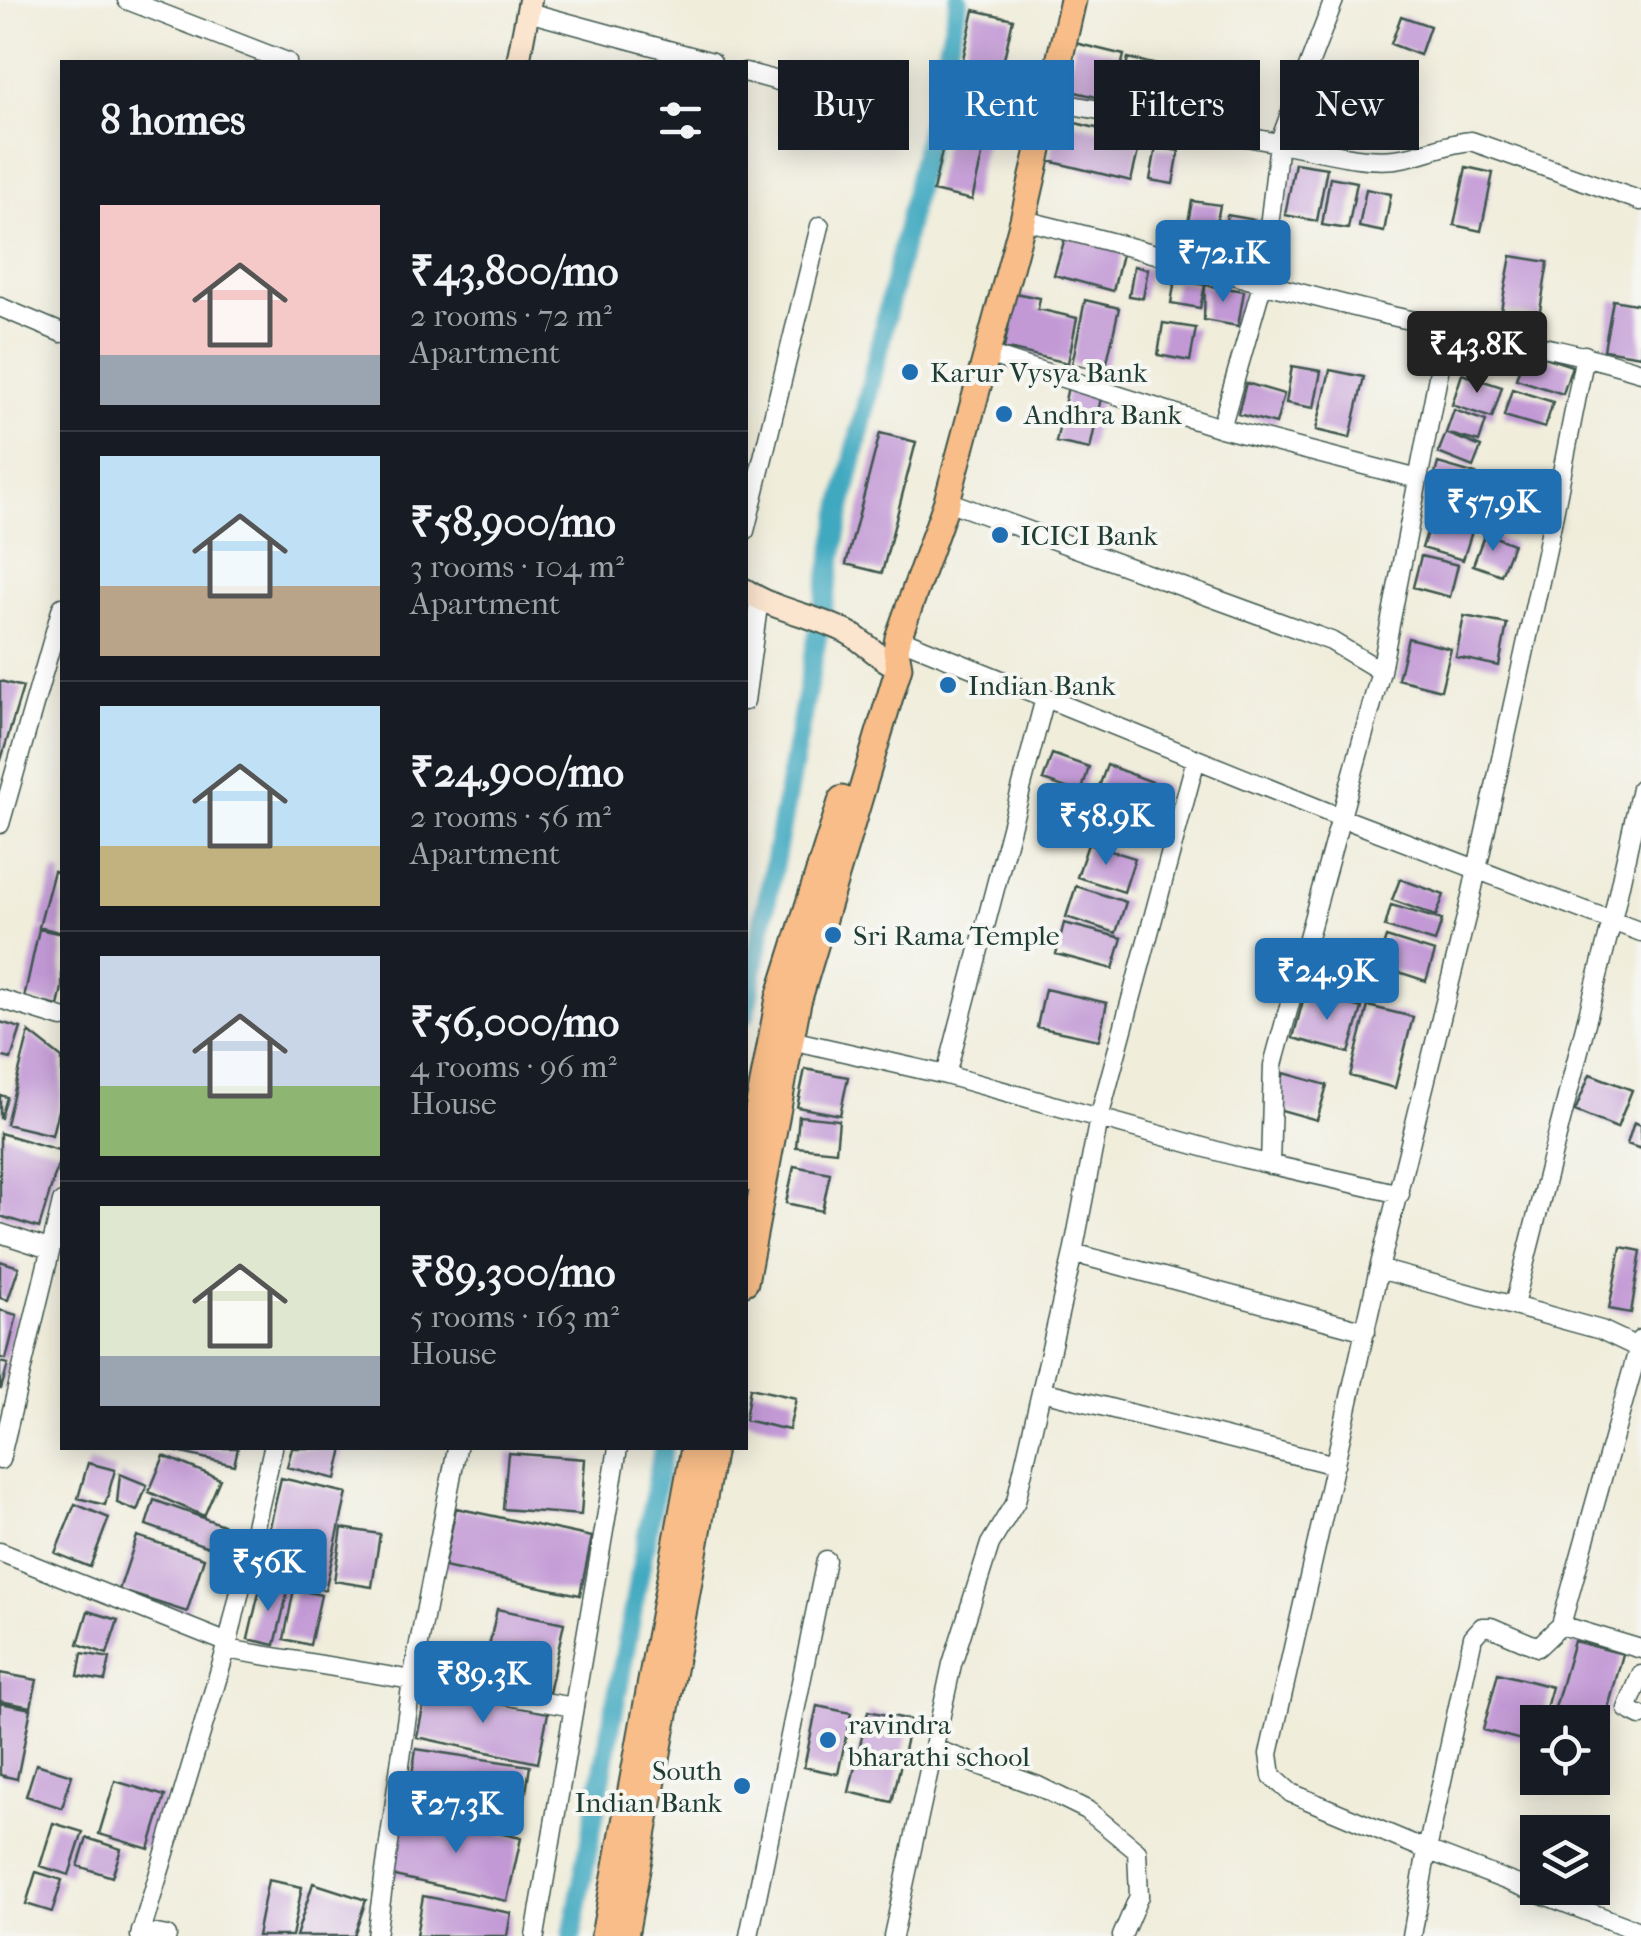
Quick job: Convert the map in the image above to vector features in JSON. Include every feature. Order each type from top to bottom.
[{"type":"main road","points":[[1059,60],[1073,0]]},
{"type":"main road","points":[[518,60],[529,6]]},
{"type":"main road","points":[[748,1168],[894,654],[947,501],[1039,150]]},
{"type":"main road","points":[[752,594],[894,654]]},
{"type":"main road","points":[[748,1262],[782,1038]]},
{"type":"main road","points":[[625,1936],[678,1587],[694,1450]]},
{"type":"main road","points":[[604,1936],[678,1587],[713,1450]]},
{"type":"street","points":[[127,0],[283,60]]},
{"type":"street","points":[[1221,428],[1262,285],[1279,143],[1334,0]]},
{"type":"street","points":[[529,6],[705,60]]},
{"type":"street","points":[[748,73],[778,81]]},
{"type":"street","points":[[1074,105],[1390,159],[1414,156],[1453,142],[1472,141],[1641,201]]},
{"type":"street","points":[[1023,220],[1128,244],[1262,285],[1448,330],[1585,355],[1641,372]]},
{"type":"street","points":[[748,519],[820,226]]},
{"type":"street","points":[[0,307],[60,332]]},
{"type":"street","points":[[1270,1165],[1273,1065],[1381,671],[1448,330]]},
{"type":"street","points":[[987,354],[1221,428],[1418,479]]},
{"type":"street","points":[[1585,355],[1476,870],[1400,1194],[1378,1269],[1269,1754],[1272,1776],[1291,1793],[1641,1932]]},
{"type":"street","points":[[947,501],[1331,641],[1381,671]]},
{"type":"street","points":[[748,655],[752,594]]},
{"type":"street","points":[[1,818],[60,614]]},
{"type":"street","points":[[894,654],[1045,698],[1342,818],[1641,932]]},
{"type":"street","points":[[946,1075],[1045,698]]},
{"type":"street","points":[[894,1936],[952,1664],[990,1544],[1016,1501],[1099,1118],[1196,759]]},
{"type":"street","points":[[1514,1305],[1612,922],[1641,788]]},
{"type":"street","points":[[0,999],[60,1017]]},
{"type":"street","points":[[782,1038],[946,1075],[1270,1165],[1400,1194]]},
{"type":"street","points":[[0,1460],[60,1210]]},
{"type":"street","points":[[0,1234],[50,1248]]},
{"type":"street","points":[[1073,1252],[1366,1331]]},
{"type":"street","points":[[1378,1269],[1601,1330],[1640,1345],[1561,1624],[1538,1647],[1490,1627],[1482,1626],[1472,1637],[1412,1936]]},
{"type":"street","points":[[1042,1391],[1335,1464]]},
{"type":"street","points":[[167,1936],[141,1933],[227,1646],[273,1450]]},
{"type":"street","points":[[376,1936],[412,1680],[458,1450]]},
{"type":"street","points":[[535,1936],[613,1450]]},
{"type":"street","points":[[0,1552],[227,1646],[574,1707]]},
{"type":"street","points":[[749,1936],[826,1560]]},
{"type":"street","points":[[1561,1624],[1641,1648]]},
{"type":"street","points":[[1641,1675],[1627,1710],[1641,1716]]},
{"type":"street","points":[[934,1749],[1038,1786],[1087,1810],[1137,1852],[1138,1896],[1122,1936]]},
{"type":"building","points":[[974,10],[1013,19],[1004,60],[963,60]]},
{"type":"building","points":[[1401,16],[1430,26],[1420,55],[1391,44]]},
{"type":"building","points":[[1075,43],[1124,55],[1123,60],[1094,60],[1094,96],[1074,92],[1074,60],[1071,60]]},
{"type":"building","points":[[1074,123],[1094,128],[1094,150],[1138,150],[1131,181],[1049,161],[1052,150],[1074,150]]},
{"type":"building","points":[[942,150],[983,150],[972,200],[933,191]]},
{"type":"building","points":[[1155,150],[1179,151],[1173,184],[1150,180]]},
{"type":"building","points":[[1295,163],[1327,168],[1317,221],[1285,215]]},
{"type":"building","points":[[1466,167],[1493,173],[1481,231],[1454,225]]},
{"type":"building","points":[[1330,177],[1357,182],[1348,229],[1322,225]]},
{"type":"building","points":[[1366,189],[1391,194],[1384,232],[1359,227]]},
{"type":"building","points":[[1192,201],[1220,205],[1212,249],[1184,244]]},
{"type":"building","points":[[1227,215],[1261,221],[1255,258],[1220,252]]},
{"type":"building","points":[[1066,235],[1123,250],[1113,291],[1054,275]]},
{"type":"building","points":[[1511,256],[1548,262],[1539,317],[1501,310]]},
{"type":"building","points":[[1134,266],[1148,269],[1143,298],[1129,296]]},
{"type":"building","points":[[1175,280],[1205,285],[1200,308],[1171,303]]},
{"type":"building","points":[[1205,285],[1244,291],[1238,326],[1204,320]]},
{"type":"building","points":[[1015,293],[1040,298],[1038,309],[1077,318],[1068,363],[1004,348]]},
{"type":"building","points":[[1085,300],[1119,308],[1105,371],[1072,364]]},
{"type":"building","points":[[1613,300],[1641,305],[1641,356],[1604,350]]},
{"type":"building","points":[[1163,323],[1196,328],[1190,361],[1158,355]]},
{"type":"building","points":[[1525,351],[1572,366],[1563,394],[1516,379]]},
{"type":"building","points":[[1292,366],[1321,371],[1314,408],[1286,403]]},
{"type":"building","points":[[1330,370],[1364,377],[1350,438],[1316,430]]},
{"type":"building","points":[[1462,374],[1502,387],[1492,418],[1452,405]]},
{"type":"building","points":[[1069,382],[1103,389],[1090,449],[1056,442]]},
{"type":"building","points":[[1246,383],[1284,394],[1276,424],[1238,414]]},
{"type":"building","points":[[1512,389],[1553,402],[1545,428],[1504,416]]},
{"type":"building","points":[[1454,410],[1486,421],[1479,442],[1446,433]]},
{"type":"building","points":[[880,433],[916,442],[882,573],[846,564]]},
{"type":"building","points":[[1446,433],[1481,447],[1473,467],[1438,453]]},
{"type":"building","points":[[1438,463],[1476,474],[1471,488],[1434,478]]},
{"type":"building","points":[[1434,510],[1475,522],[1463,560],[1422,548]]},
{"type":"building","points":[[1485,533],[1513,544],[1501,575],[1473,565]]},
{"type":"building","points":[[1421,556],[1458,565],[1450,597],[1413,587]]},
{"type":"building","points":[[1464,616],[1507,624],[1499,666],[1456,657]]},
{"type":"building","points":[[1408,638],[1451,649],[1441,690],[1398,679]]},
{"type":"building","points":[[0,681],[23,687],[1,760],[0,760]]},
{"type":"building","points":[[1052,754],[1089,767],[1081,793],[1043,780]]},
{"type":"building","points":[[1107,765],[1166,787],[1156,814],[1097,792]]},
{"type":"building","points":[[1088,844],[1135,858],[1124,892],[1077,877]]},
{"type":"building","points":[[54,871],[60,872],[60,932],[39,927]]},
{"type":"building","points":[[1400,879],[1444,895],[1436,916],[1392,900]]},
{"type":"building","points":[[1076,886],[1126,902],[1116,933],[1066,917]]},
{"type":"building","points":[[1391,905],[1442,920],[1435,942],[1385,927]]},
{"type":"building","points":[[1064,923],[1122,938],[1113,969],[1056,954]]},
{"type":"building","points":[[39,929],[60,934],[58,1006],[24,998]]},
{"type":"building","points":[[1386,937],[1435,952],[1426,981],[1377,965]]},
{"type":"building","points":[[1320,951],[1373,966],[1363,1002],[1310,987]]},
{"type":"building","points":[[1045,989],[1107,1003],[1099,1040],[1037,1027]]},
{"type":"building","points":[[1305,993],[1362,1008],[1349,1053],[1293,1038]]},
{"type":"building","points":[[1368,1006],[1413,1017],[1395,1088],[1350,1076]]},
{"type":"building","points":[[0,1022],[21,1028],[11,1059],[0,1056]]},
{"type":"building","points":[[29,1032],[60,1056],[60,1102],[52,1135],[6,1124]]},
{"type":"building","points":[[805,1069],[848,1077],[840,1115],[797,1107]]},
{"type":"building","points":[[1284,1073],[1327,1085],[1317,1120],[1274,1108]]},
{"type":"building","points":[[1590,1074],[1632,1090],[1617,1128],[1575,1111]]},
{"type":"building","points":[[0,1095],[7,1097],[1,1118],[0,1118]]},
{"type":"building","points":[[799,1116],[839,1120],[836,1151],[796,1147]]},
{"type":"building","points":[[1634,1122],[1641,1125],[1641,1149],[1627,1144]]},
{"type":"building","points":[[0,1133],[60,1150],[39,1228],[0,1216]]},
{"type":"building","points":[[794,1166],[830,1173],[822,1211],[786,1203]]},
{"type":"building","points":[[1621,1247],[1641,1251],[1631,1313],[1609,1309]]},
{"type":"building","points":[[0,1261],[19,1267],[8,1300],[0,1298]]},
{"type":"building","points":[[0,1310],[17,1315],[6,1359],[0,1358]]},
{"type":"building","points":[[0,1362],[8,1364],[1,1389],[0,1389]]},
{"type":"building","points":[[750,1388],[796,1398],[789,1430],[748,1421]]},
{"type":"building","points":[[169,1450],[238,1450],[234,1465]]},
{"type":"building","points":[[291,1450],[343,1450],[336,1479],[287,1467]]},
{"type":"building","points":[[508,1453],[585,1459],[581,1515],[503,1509]]},
{"type":"building","points":[[164,1456],[220,1479],[204,1516],[149,1492]]},
{"type":"building","points":[[88,1463],[115,1470],[105,1505],[78,1498]]},
{"type":"building","points":[[120,1474],[147,1485],[137,1511],[117,1503]]},
{"type":"building","points":[[281,1478],[347,1493],[325,1590],[259,1575]]},
{"type":"building","points":[[154,1500],[223,1525],[214,1549],[146,1525]]},
{"type":"building","points":[[75,1504],[109,1518],[90,1567],[55,1553]]},
{"type":"building","points":[[456,1508],[592,1537],[580,1595],[444,1567]]},
{"type":"building","points":[[342,1528],[380,1534],[372,1587],[334,1581]]},
{"type":"building","points":[[137,1536],[204,1558],[187,1612],[119,1590]]},
{"type":"building","points":[[261,1584],[288,1590],[275,1645],[248,1639]]},
{"type":"building","points":[[294,1589],[321,1595],[310,1645],[284,1639]]},
{"type":"building","points":[[497,1609],[564,1623],[549,1693],[482,1679]]},
{"type":"building","points":[[88,1611],[118,1620],[107,1654],[78,1644]]},
{"type":"building","points":[[1574,1641],[1623,1654],[1609,1705],[1556,1705]]},
{"type":"building","points":[[82,1653],[110,1658],[105,1681],[78,1676]]},
{"type":"building","points":[[0,1673],[37,1680],[31,1707],[0,1701]]},
{"type":"building","points":[[1498,1673],[1552,1687],[1547,1705],[1520,1705],[1520,1740],[1483,1730]]},
{"type":"building","points":[[427,1689],[548,1713],[538,1763],[417,1737]]},
{"type":"building","points":[[0,1703],[31,1709],[17,1779],[0,1775]]},
{"type":"building","name":"ravindra bharathi school","points":[[817,1706],[851,1713],[838,1774],[804,1767]]},
{"type":"building","points":[[868,1711],[911,1720],[892,1802],[849,1792]]},
{"type":"building","points":[[416,1749],[530,1766],[521,1825],[407,1807]]},
{"type":"building","points":[[36,1764],[72,1775],[62,1808],[26,1796]]},
{"type":"building","points":[[115,1781],[165,1796],[149,1849],[99,1834]]},
{"type":"building","points":[[404,1812],[521,1838],[507,1901],[390,1875]]},
{"type":"building","points":[[53,1823],[83,1832],[69,1875],[40,1866]]},
{"type":"building","points":[[87,1838],[121,1849],[112,1877],[78,1866]]},
{"type":"building","points":[[36,1872],[62,1880],[52,1912],[26,1904]]},
{"type":"building","points":[[268,1880],[302,1887],[292,1936],[257,1936]]},
{"type":"building","points":[[313,1883],[366,1900],[354,1936],[296,1936]]},
{"type":"building","points":[[423,1896],[511,1913],[507,1936],[416,1936]]},
{"type":"waterway","points":[[748,999],[841,513],[959,0]]},
{"type":"waterway","points":[[572,1936],[663,1450]]},
{"type":"place","name":"Karur Vysya Bank","points":[[910,372]]},
{"type":"place","name":"Andhra Bank","points":[[1004,414]]},
{"type":"place","name":"ICICI Bank","points":[[1000,535]]},
{"type":"place","name":"Indian Bank","points":[[948,685]]},
{"type":"place","name":"Sri Rama Temple","points":[[833,935]]},
{"type":"place","name":"ravindra bharathi school","points":[[828,1740]]},
{"type":"place","name":"South Indian Bank","points":[[742,1786]]}]
